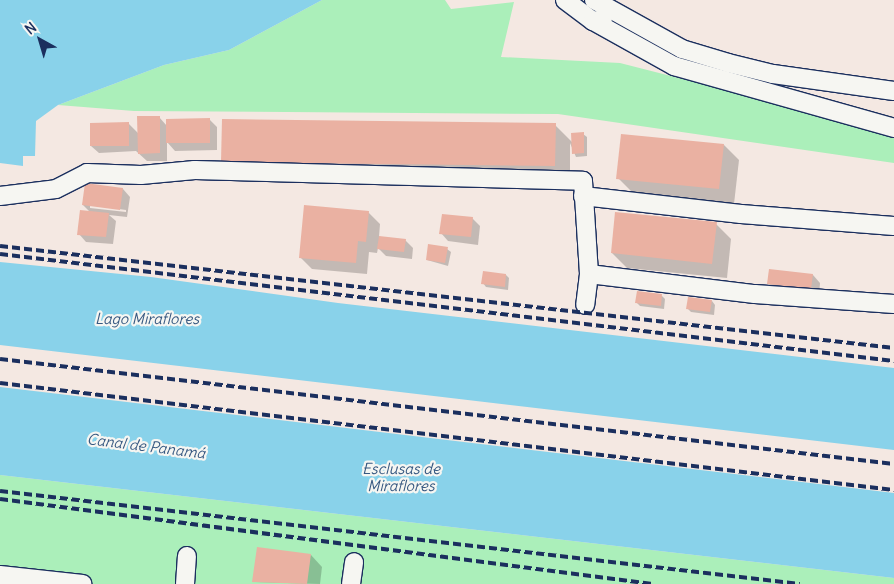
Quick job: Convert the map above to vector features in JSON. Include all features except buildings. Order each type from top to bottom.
[{"type":"lane","points":[[565,0],[593,20],[674,66],[894,128]]},
{"type":"lane","points":[[594,0],[682,49],[728,63],[773,74],[894,91]]},
{"type":"lane","points":[[593,20],[623,17]]},
{"type":"lane","points":[[0,196],[56,189],[87,172],[141,175],[195,170],[544,178],[583,181],[589,274],[585,305]]},
{"type":"lane","points":[[584,196],[741,214],[894,226]]},
{"type":"lane","points":[[589,274],[755,294],[894,304]]},
{"type":"lane","points":[[185,584],[188,556]]},
{"type":"lane","points":[[351,584],[354,562]]},
{"type":"lane","points":[[0,575],[83,584]]},
{"type":"green space","points":[[322,0],[445,0],[451,9],[514,2],[501,57],[620,63],[753,97],[894,137],[894,163],[558,114],[134,111],[58,105],[164,65],[229,50]]},
{"type":"green space","points":[[0,475],[894,578],[894,584],[0,584]]},
{"type":"water","points":[[0,0],[322,0],[229,50],[164,65],[58,105],[36,121],[35,156],[23,156],[23,166],[0,163]]},
{"type":"water","name":"Lago Miraflores","points":[[0,262],[151,277],[338,303],[894,368],[894,450],[0,345]]},
{"type":"water","name":"Esclusas de Miraflores","points":[[0,387],[894,493],[894,578],[0,475]]},
{"type":"railway","points":[[0,246],[894,348]]},
{"type":"railway","points":[[0,254],[894,361]]},
{"type":"railway","points":[[0,359],[894,464]]},
{"type":"railway","points":[[0,383],[894,490]]},
{"type":"railway","points":[[0,491],[800,584]]},
{"type":"railway","points":[[0,499],[652,584]]},
{"type":"water label","name":"Canal de Panamá","points":[[146,446]]}]
